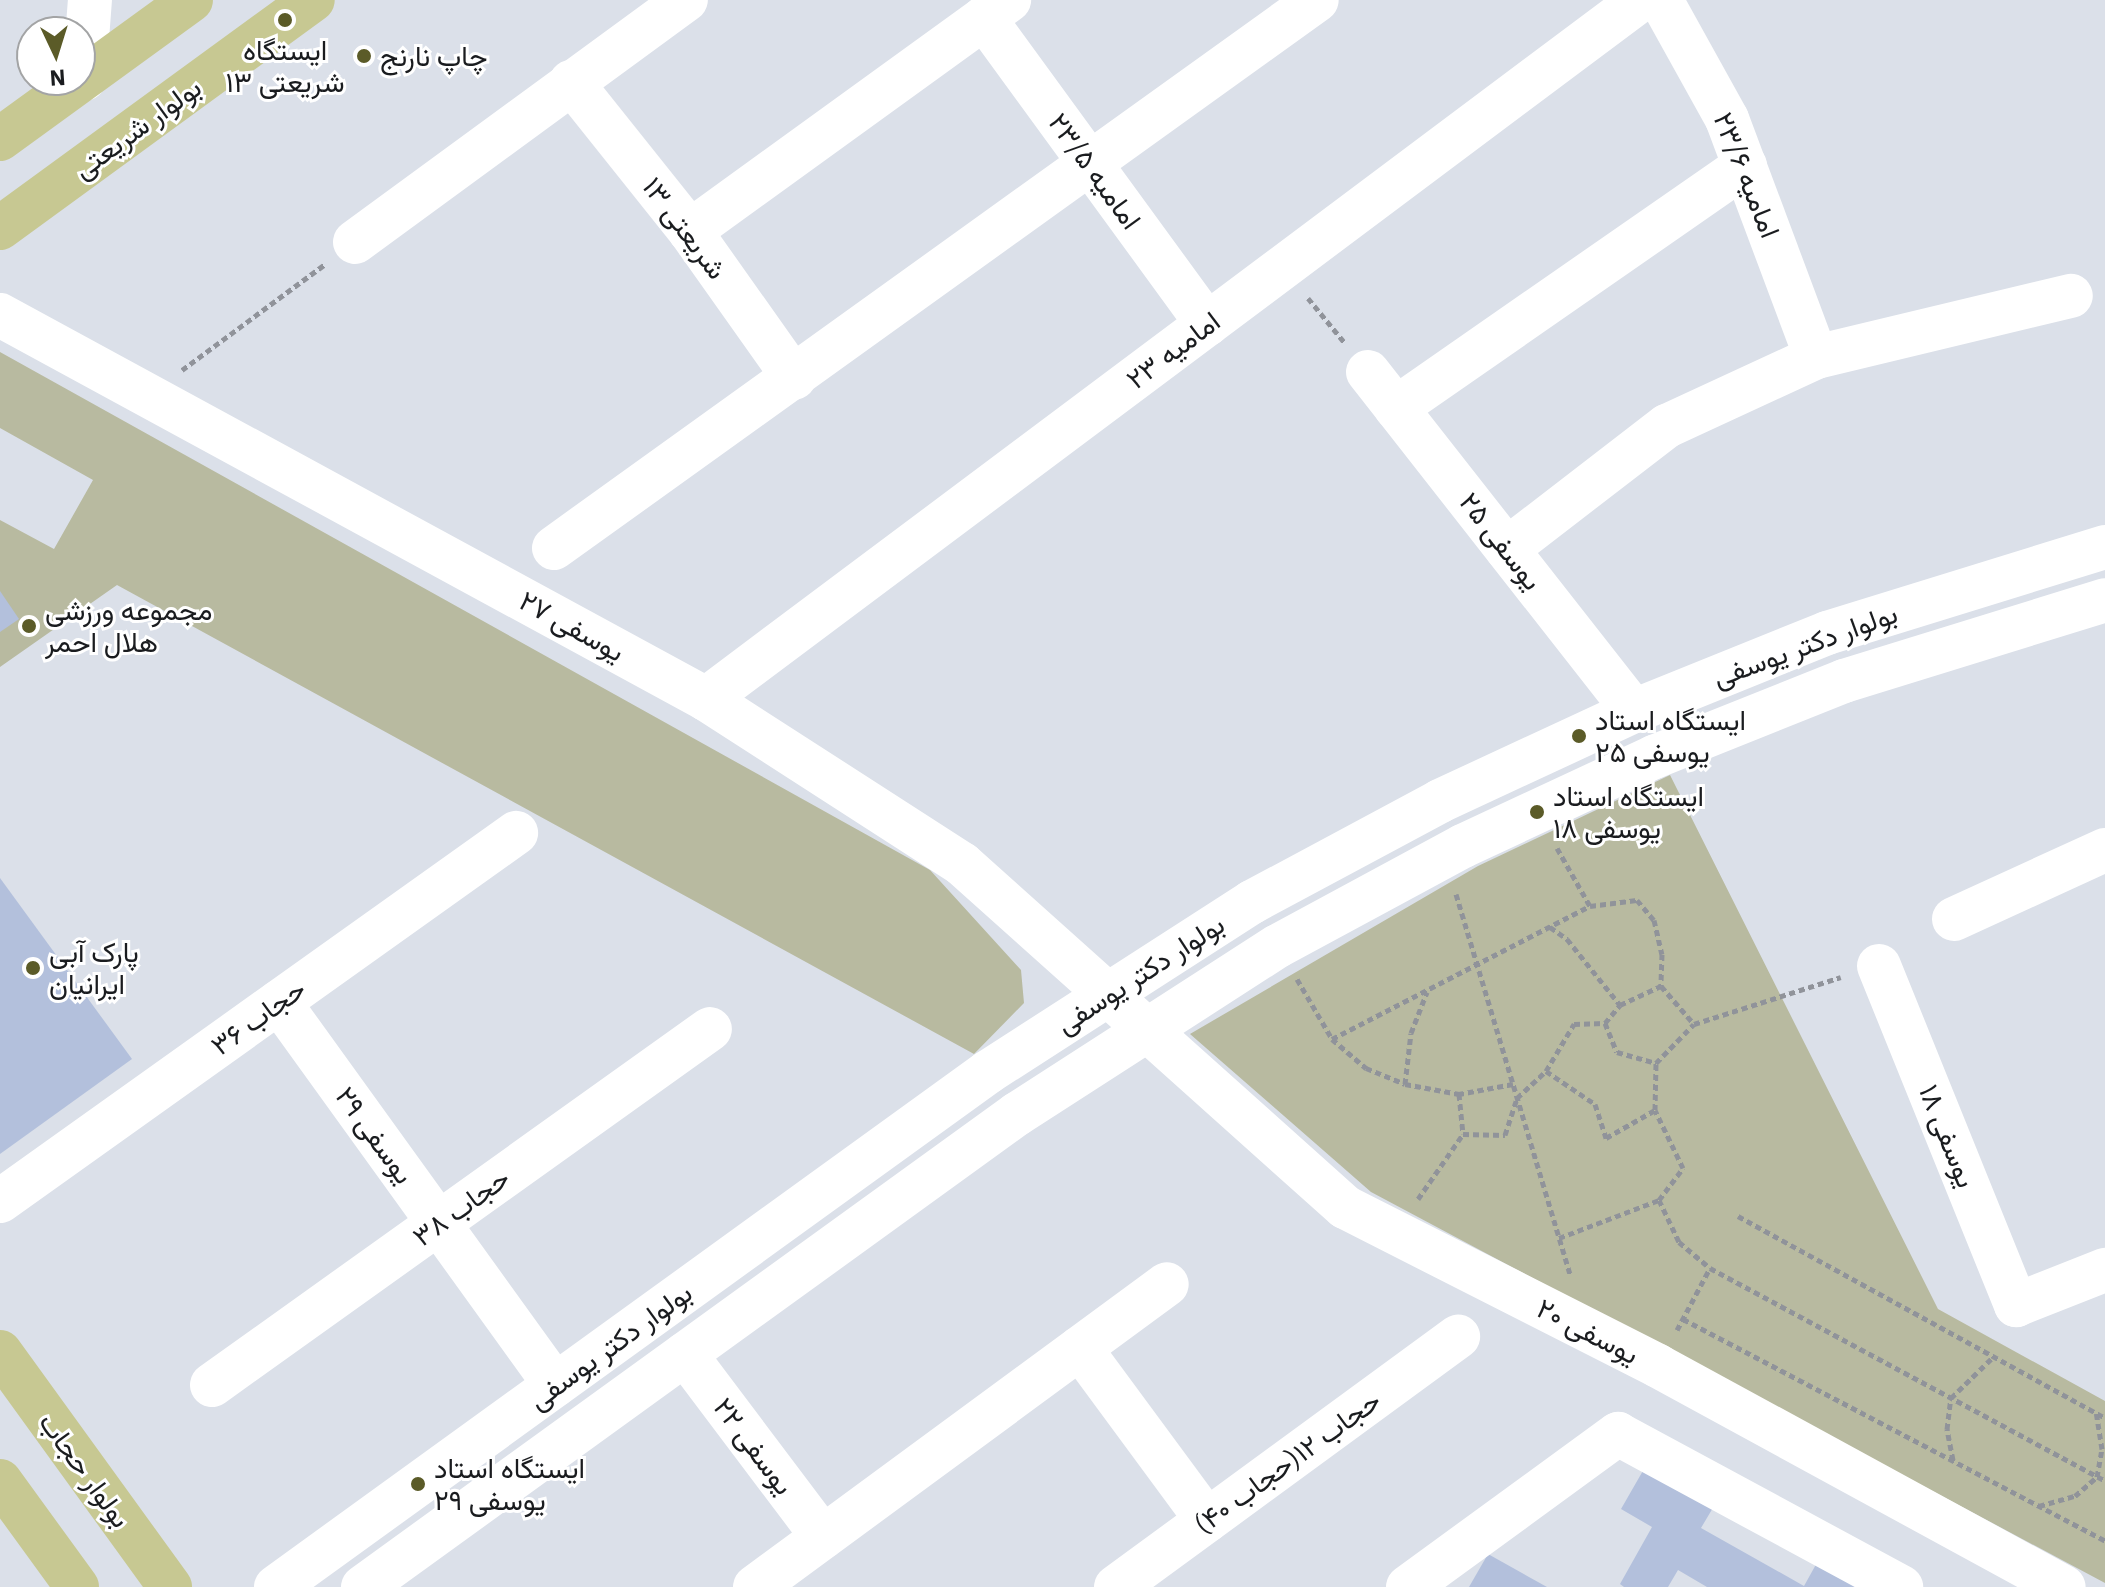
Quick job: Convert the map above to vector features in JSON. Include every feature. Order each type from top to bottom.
[{"type":"main road","points":[[96,70],[191,0]]},
{"type":"main road","name":"بولوار شریعتی","points":[[0,228],[313,0]]},
{"type":"main road","points":[[0,139],[60,96]]},
{"type":"main road","name":"بولوار حجاب","points":[[0,1352],[170,1587]]},
{"type":"main road","points":[[0,1481],[77,1587]]},
{"type":"street","points":[[355,242],[686,0]]},
{"type":"street","points":[[554,548],[1091,167],[1317,0]]},
{"type":"street","name":"امامیه ۲۳","points":[[706,699],[1640,0]]},
{"type":"street","name":"امامیه ۲۳/۶","points":[[1661,0],[1727,119],[1816,357]]},
{"type":"street","points":[[690,231],[997,9]]},
{"type":"street","name":"امامیه ۲۳/۵","points":[[997,9],[1091,167],[1207,324]]},
{"type":"street","name":"شریعتی ۱۳","points":[[571,82],[690,231],[794,378]]},
{"type":"street","points":[[1396,408],[1745,165]]},
{"type":"street","points":[[1507,549],[1667,426],[1816,357],[2071,296]]},
{"type":"street","name":"یوسفی ۲۷","points":[[0,315],[706,699],[962,864],[1147,1028]]},
{"type":"street","name":"یوسفی ۲۵","points":[[1368,372],[1634,711]]},
{"type":"street","name":"بولوار دکتر یوسفی","points":[[276,1587],[988,1072],[1252,902],[1387,830],[1634,711],[1827,633],[2105,547]]},
{"type":"street","name":"بولوار دکتر یوسفی","points":[[363,1587],[1017,1114],[1278,946],[1444,857],[1537,812],[1844,681],[2105,600]]},
{"type":"street","name":"حجاب ۳۶","points":[[0,1201],[516,833]]},
{"type":"street","points":[[1954,919],[2100,866]]},
{"type":"street","name":"یوسفی ۱۸","points":[[1879,966],[2016,1305],[2105,1270]]},
{"type":"street","name":"یوسفی ۲۹","points":[[279,1002],[555,1385]]},
{"type":"street","name":"یوسفی ۲۰","points":[[1147,1028],[1345,1207],[1658,1366],[2064,1587]]},
{"type":"street","name":"حجاب ۳۸","points":[[212,1385],[710,1029]]},
{"type":"street","points":[[755,1587],[1167,1284]]},
{"type":"street","name":"حجاب ۱۲(حجاب ۴۰)","points":[[1116,1587],[1458,1337]]},
{"type":"street","points":[[1080,1348],[1207,1520]]},
{"type":"street","name":"یوسفی ۲۲","points":[[685,1354],[823,1537]]},
{"type":"street","points":[[1408,1587],[1618,1434],[1901,1587]]},
{"type":"path","points":[[148,395],[355,242]]},
{"type":"path","points":[[1283,267],[1368,372]]},
{"type":"path","points":[[1537,812],[1590,906]]},
{"type":"path","points":[[1444,857],[1586,1330]]},
{"type":"path","points":[[1332,1039],[1590,906],[1637,900],[1654,920],[1662,954],[1661,986],[1694,1024]]},
{"type":"path","points":[[1550,927],[1567,939],[1620,1005]]},
{"type":"path","points":[[1278,946],[1332,1039],[1366,1068],[1405,1084],[1459,1094],[1513,1084]]},
{"type":"path","points":[[1559,1238],[1659,1200],[1683,1168],[1655,1110],[1656,1063],[1694,1024],[1879,966]]},
{"type":"path","points":[[1463,1134],[1505,1135],[1517,1098],[1546,1071],[1574,1024],[1605,1023],[1620,1005],[1661,986]]},
{"type":"path","points":[[1405,1084],[1411,1033],[1427,990]]},
{"type":"path","points":[[1605,1023],[1617,1052],[1656,1063]]},
{"type":"path","points":[[1546,1071],[1595,1104],[1606,1138],[1655,1110]]},
{"type":"path","points":[[1394,1233],[1463,1134],[1459,1094]]},
{"type":"path","points":[[1659,1200],[1679,1242],[1710,1268],[2105,1481]]},
{"type":"path","points":[[1738,1216],[2105,1418]]},
{"type":"path","points":[[1658,1366],[1710,1268]]},
{"type":"path","points":[[1683,1319],[2105,1541]]},
{"type":"path","points":[[1953,1461],[1947,1429],[1951,1398],[1994,1356]]},
{"type":"path","points":[[2038,1506],[2075,1496],[2097,1477],[2102,1449],[2096,1413]]},
{"type":"green space","points":[[0,352],[930,870],[1021,970],[1024,1003],[974,1054],[117,585],[0,667],[0,520],[54,549],[93,480],[0,428]]},
{"type":"green space","points":[[1670,775],[1938,1309],[2105,1401],[2105,1583],[1371,1192],[1190,1034],[1478,866]]},
{"type":"building","points":[[0,591],[19,619],[0,632]]},
{"type":"building","name":"پارک آبی ایرانیان","points":[[0,878],[132,1059],[0,1154]]},
{"type":"building","points":[[1648,1462],[1717,1501],[1701,1528],[1804,1586],[1819,1559],[1869,1587],[1707,1587],[1678,1570],[1668,1587],[1624,1587],[1620,1584],[1652,1527],[1621,1509]]},
{"type":"building","points":[[1488,1554],[1547,1587],[1469,1587]]},
{"type":"place","name":"ایستگاه شریعتی ۱۳","points":[[285,20]]},
{"type":"place","name":"چاپ نارنج","points":[[364,56]]},
{"type":"place","name":"مجموعه ورزشی هلال احمر","points":[[29,626]]},
{"type":"place","name":"ایستگاه استاد یوسفی ۲۵","points":[[1579,736]]},
{"type":"place","name":"ایستگاه استاد یوسفی ۱۸","points":[[1537,812]]},
{"type":"place","name":"پارک آبی ایرانیان","points":[[33,968]]},
{"type":"place","name":"ایستگاه استاد یوسفی ۲۹","points":[[418,1484]]}]
